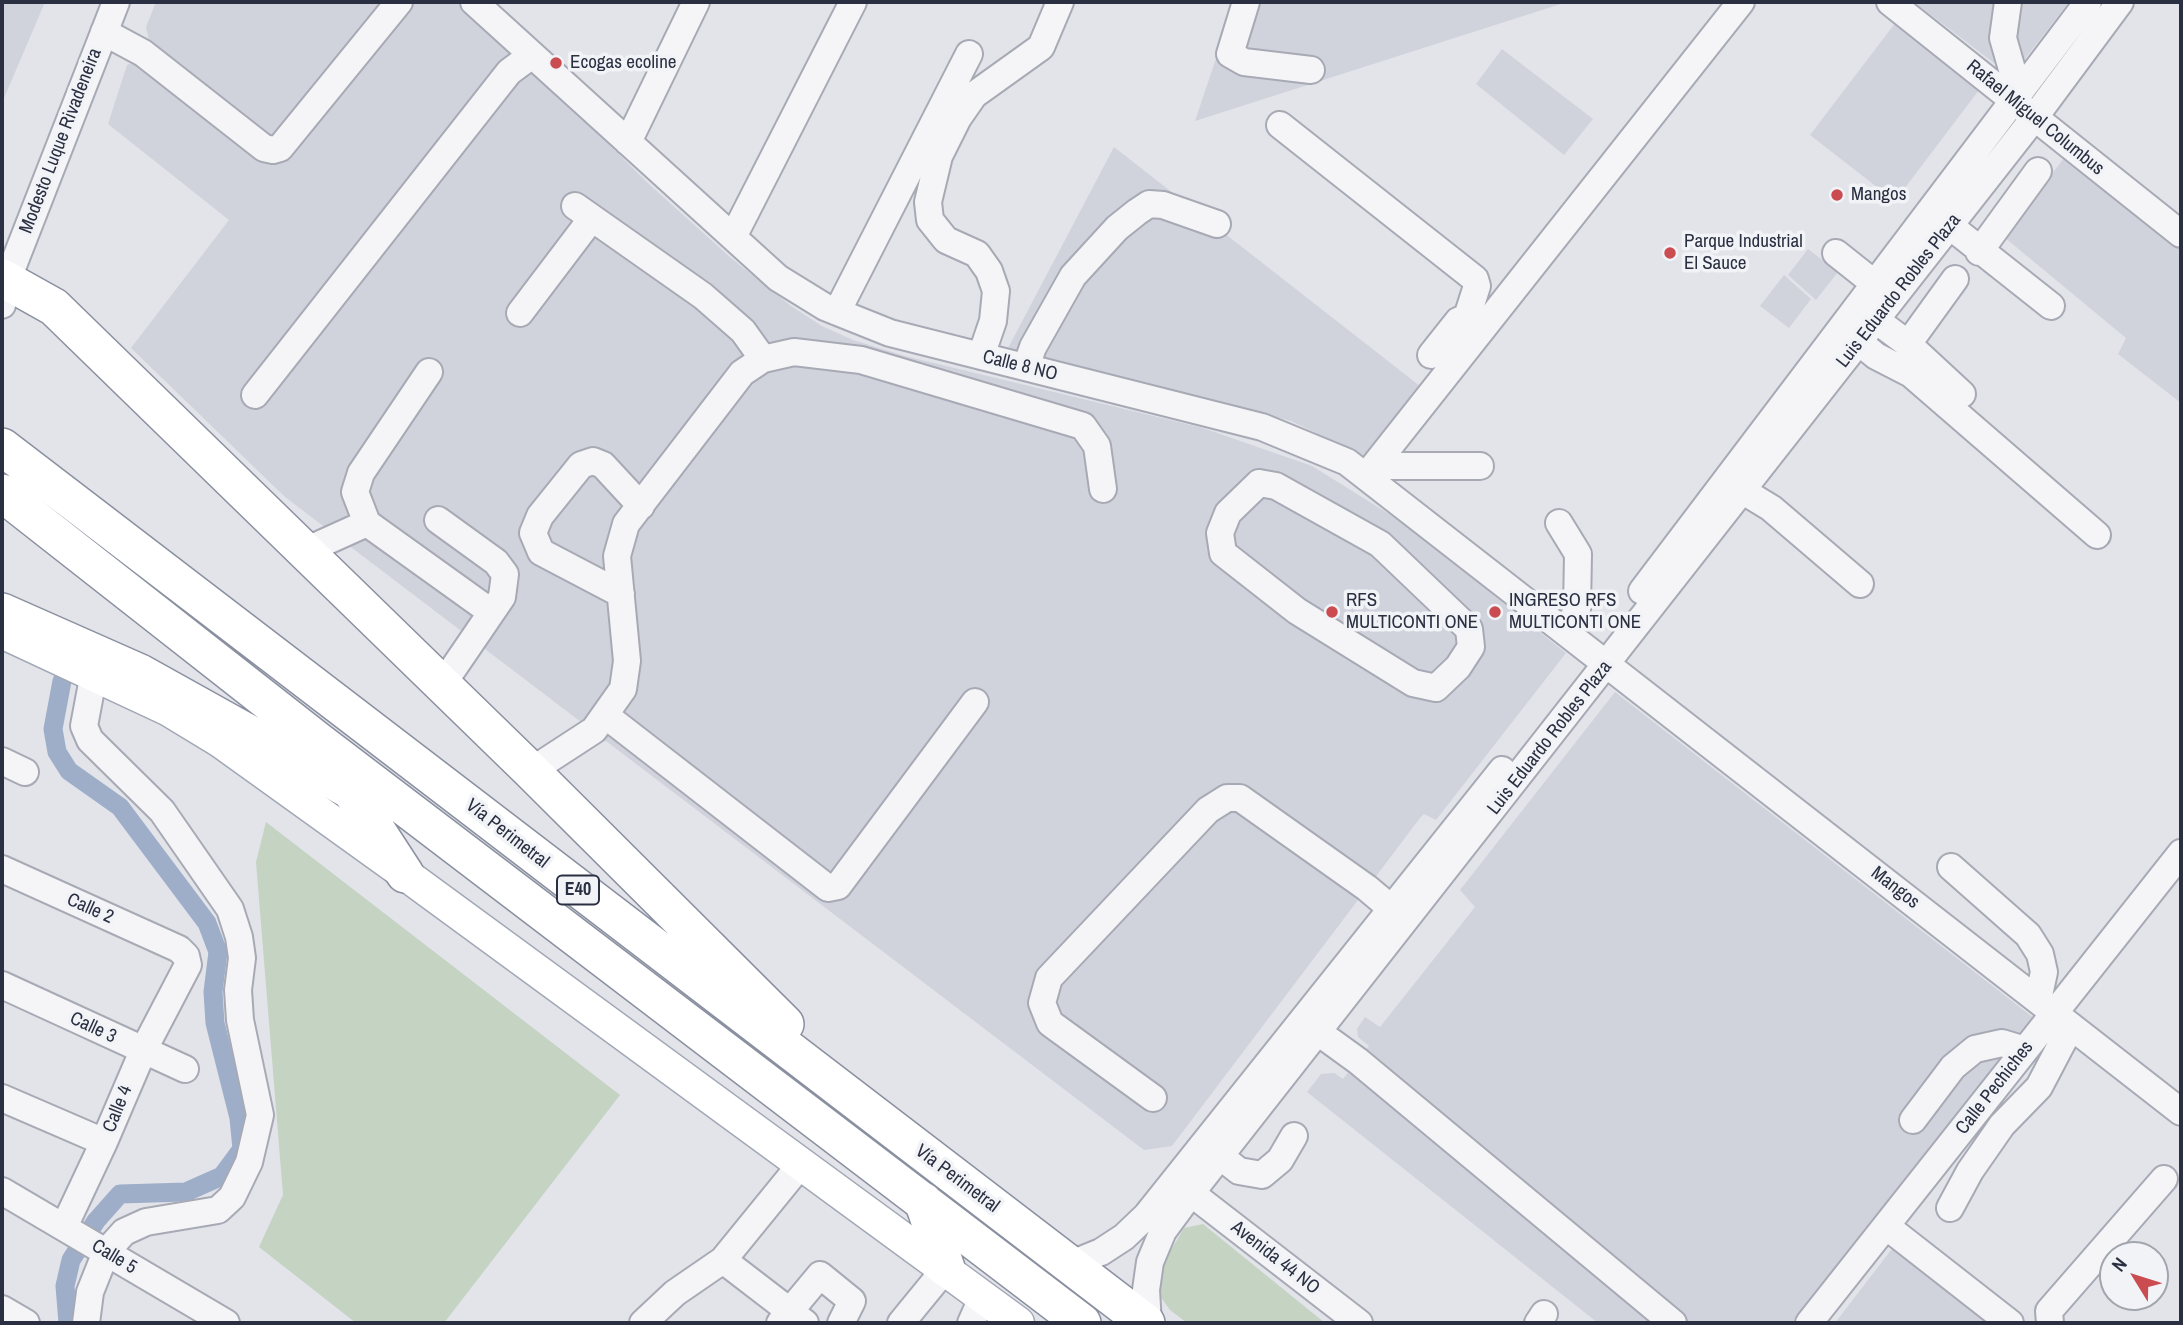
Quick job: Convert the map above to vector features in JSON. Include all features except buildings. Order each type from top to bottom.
[{"type":"highway","points":[[3,288],[54,307],[531,771],[893,1131]]},
{"type":"highway","name":"Vía Perimetral","points":[[7,451],[1147,1323]]},
{"type":"highway","name":"Vía Perimetral","points":[[2,494],[318,741],[1082,1323]]},
{"type":"highway","points":[[2,612],[141,673],[351,791],[467,852]]},
{"type":"highway","points":[[318,741],[405,874]]},
{"type":"highway","points":[[923,1201],[946,1268]]},
{"type":"main road","points":[[2,632],[169,710],[220,741],[946,1268],[977,1310],[1018,1323]]},
{"type":"street","name":"Modesto Luque Rivadeneira","points":[[3,288],[116,2]]},
{"type":"street","points":[[104,32],[143,53],[264,148],[273,150],[280,148],[399,2]]},
{"type":"street","name":"Calle 8 NO","points":[[474,2],[778,278],[837,312],[890,333],[1262,427],[1370,471],[1411,510],[1602,658]]},
{"type":"street","points":[[628,142],[696,2]]},
{"type":"street","points":[[733,237],[853,2]]},
{"type":"street","points":[[981,356],[993,321],[996,291],[989,271],[977,254],[946,240],[930,220],[928,202],[939,156],[958,118],[974,96],[1041,47],[1060,2]]},
{"type":"street","points":[[1246,2],[1230,54],[1244,62],[1311,70]]},
{"type":"street","points":[[1370,471],[1475,321],[1741,2]]},
{"type":"street","name":"Rafael Miguel Columbus","points":[[1890,2],[2016,97],[2034,118],[2181,233]]},
{"type":"street","points":[[2008,2],[2003,38],[2016,97]]},
{"type":"street","name":"Luis Eduardo Robles Plaza","points":[[1602,658],[1875,284],[2088,2]]},
{"type":"street","name":"Luis Eduardo Robles Plaza","points":[[1069,1265],[1101,1252],[1125,1237],[1146,1216],[1399,915],[1602,658],[1743,491],[2034,118],[2120,2]]},
{"type":"street","points":[[837,312],[969,54]]},
{"type":"street","points":[[255,395],[509,72],[532,55]]},
{"type":"street","points":[[1280,125],[1475,279],[1475,321]]},
{"type":"street","points":[[1979,252],[2038,171]]},
{"type":"street","points":[[1026,368],[1033,347],[1073,276],[1117,228],[1136,212],[1149,204],[1163,205],[1217,224]]},
{"type":"street","points":[[520,313],[584,212],[704,296],[743,331],[763,359]]},
{"type":"street","points":[[1950,226],[1979,252],[2051,306]]},
{"type":"street","points":[[1836,253],[1875,284]]},
{"type":"street","points":[[1908,344],[1955,279]]},
{"type":"street","points":[[1876,320],[1908,344],[1962,394]]},
{"type":"street","points":[[1431,355],[1458,321],[1475,321]]},
{"type":"street","points":[[1859,342],[1876,356],[1911,374],[2096,535]]},
{"type":"street","points":[[531,771],[594,730],[623,689],[627,661],[617,556],[626,524],[742,373],[763,359],[794,352],[861,360],[1083,426],[1097,446],[1103,489]]},
{"type":"street","points":[[429,372],[360,473],[355,492],[367,523],[491,612]]},
{"type":"street","points":[[621,594],[541,552],[533,533],[540,516],[581,466],[593,461],[603,465],[641,506]]},
{"type":"street","points":[[1370,471],[1480,466]]},
{"type":"street","points":[[1259,483],[1276,486],[1380,544],[1469,629],[1471,648],[1458,667],[1436,688],[1413,683],[1297,611],[1223,554],[1220,533],[1228,513],[1259,483]]},
{"type":"street","points":[[1743,491],[1771,508],[1860,584]]},
{"type":"street","points":[[1380,544],[1411,510]]},
{"type":"street","points":[[438,520],[496,562],[505,574],[502,597],[442,685]]},
{"type":"street","points":[[305,551],[367,523]]},
{"type":"street","points":[[1559,523],[1578,554],[1577,609],[1569,632]]},
{"type":"street","name":"Mangos","points":[[1602,658],[2181,1112]]},
{"type":"street","points":[[86,1323],[90,1293],[103,1250],[124,1232],[146,1222],[218,1210],[232,1197],[245,1174],[260,1115],[240,1020],[238,990],[242,958],[230,909],[162,811],[90,740],[84,726],[93,673]]},
{"type":"street","points":[[604,715],[828,888],[838,886],[975,702]]},
{"type":"street","points":[[1153,1098],[1051,1023],[1042,1003],[1049,978],[1208,810],[1227,798],[1240,798],[1356,880],[1399,915]]},
{"type":"street","name":"Calle Pechiches","points":[[1809,1323],[2181,853]]},
{"type":"street","points":[[1950,1208],[1970,1171],[2003,1125],[2039,1087],[2054,1013],[2040,954],[2028,935],[1951,867]]},
{"type":"street","name":"Calle 2","points":[[2,869],[179,949]]},
{"type":"street","name":"Luis Eduardo Robles Plaza","points":[[1147,1323],[1146,1290],[1150,1262],[1163,1231],[1318,1032],[1399,915]]},
{"type":"street","name":"Calle 4","points":[[2,1098],[104,1142],[143,1051],[184,976],[188,965],[186,956],[179,949]]},
{"type":"street","name":"Calle 3","points":[[2,985],[185,1069]]},
{"type":"street","points":[[1318,1032],[1357,1061],[1673,1323]]},
{"type":"street","points":[[1913,1120],[1953,1067],[1975,1049],[2002,1043],[2025,1050]]},
{"type":"street","points":[[1220,1156],[1239,1171],[1262,1175],[1280,1160],[1294,1136]]},
{"type":"street","points":[[69,1229],[104,1142]]},
{"type":"street","points":[[643,1323],[675,1293],[723,1260],[802,1163]]},
{"type":"street","points":[[2050,1323],[2049,1311],[2164,1179]]},
{"type":"street","name":"Calle 5","points":[[2,1191],[226,1323]]},
{"type":"street","name":"Avenida 44 NO","points":[[1191,1193],[1359,1323]]},
{"type":"street","points":[[1886,1226],[2010,1323]]},
{"type":"street","points":[[723,1260],[791,1319],[820,1275],[852,1301],[841,1323]]},
{"type":"street","points":[[901,1323],[946,1268]]},
{"type":"street","points":[[2,1309],[26,1323]]},
{"type":"shaded area","points":[[2,2],[45,2],[2,103]]},
{"type":"shaded area","points":[[156,2],[464,2],[651,186],[731,258],[791,306],[822,326],[853,340],[905,356],[1203,428],[1312,466],[1402,522],[1566,653],[1436,820],[1424,814],[1420,818],[1172,1146],[1144,1150],[285,497],[131,348],[229,220],[108,124],[127,65],[141,59],[150,45],[146,27]]},
{"type":"shaded area","points":[[1235,2],[1567,2],[1195,121]]},
{"type":"shaded area","points":[[1914,2],[2069,2],[2024,60],[1994,63]]},
{"type":"shaded area","points":[[1899,18],[1982,86],[1895,201],[1810,135]]},
{"type":"shaded area","points":[[1502,49],[1593,119],[1564,155],[1476,84]]},
{"type":"shaded area","points":[[1114,147],[1425,390],[1378,450],[1363,456],[1291,421],[1007,350]]},
{"type":"shaded area","points":[[2064,158],[2181,251],[2181,403],[2118,354],[2126,338],[2004,237]]},
{"type":"shaded area","points":[[1808,249],[1838,272],[1816,300],[1788,275]]},
{"type":"shaded area","points":[[1784,275],[1811,299],[1789,328],[1760,306]]},
{"type":"shaded area","points":[[1615,692],[2035,1019],[1795,1323],[1598,1323],[1307,1092],[1321,1074],[1334,1073],[1343,1079],[1369,1046],[1358,1037],[1357,1029],[1365,1017],[1380,1027],[1475,907],[1460,890]]},
{"type":"shaded area","points":[[1901,1237],[2014,1323],[1835,1323]]},
{"type":"green space","points":[[266,822],[620,1095],[444,1323],[356,1323],[259,1247],[283,1195],[256,862]]},
{"type":"green space","points":[[1203,1224],[1325,1323],[1187,1323],[1170,1310],[1160,1296],[1157,1281],[1161,1267],[1184,1228]]},
{"type":"waterway","points":[[62,681],[53,729],[57,752],[69,771],[120,807],[207,923],[218,952],[213,992],[215,1023],[239,1118],[242,1149],[222,1176],[186,1192],[120,1194],[96,1221],[71,1260],[65,1286],[68,1323]]},
{"type":"place","name":"Ecogas ecoline","points":[[556,63]]},
{"type":"place","name":"Mangos","points":[[1837,195]]},
{"type":"place","name":"Parque Industrial El Sauce","points":[[1670,253]]},
{"type":"place","name":"RFS MULTICONTI ONE","points":[[1332,612]]},
{"type":"place","name":"INGRESO RFS MULTICONTI ONE","points":[[1495,612]]}]
